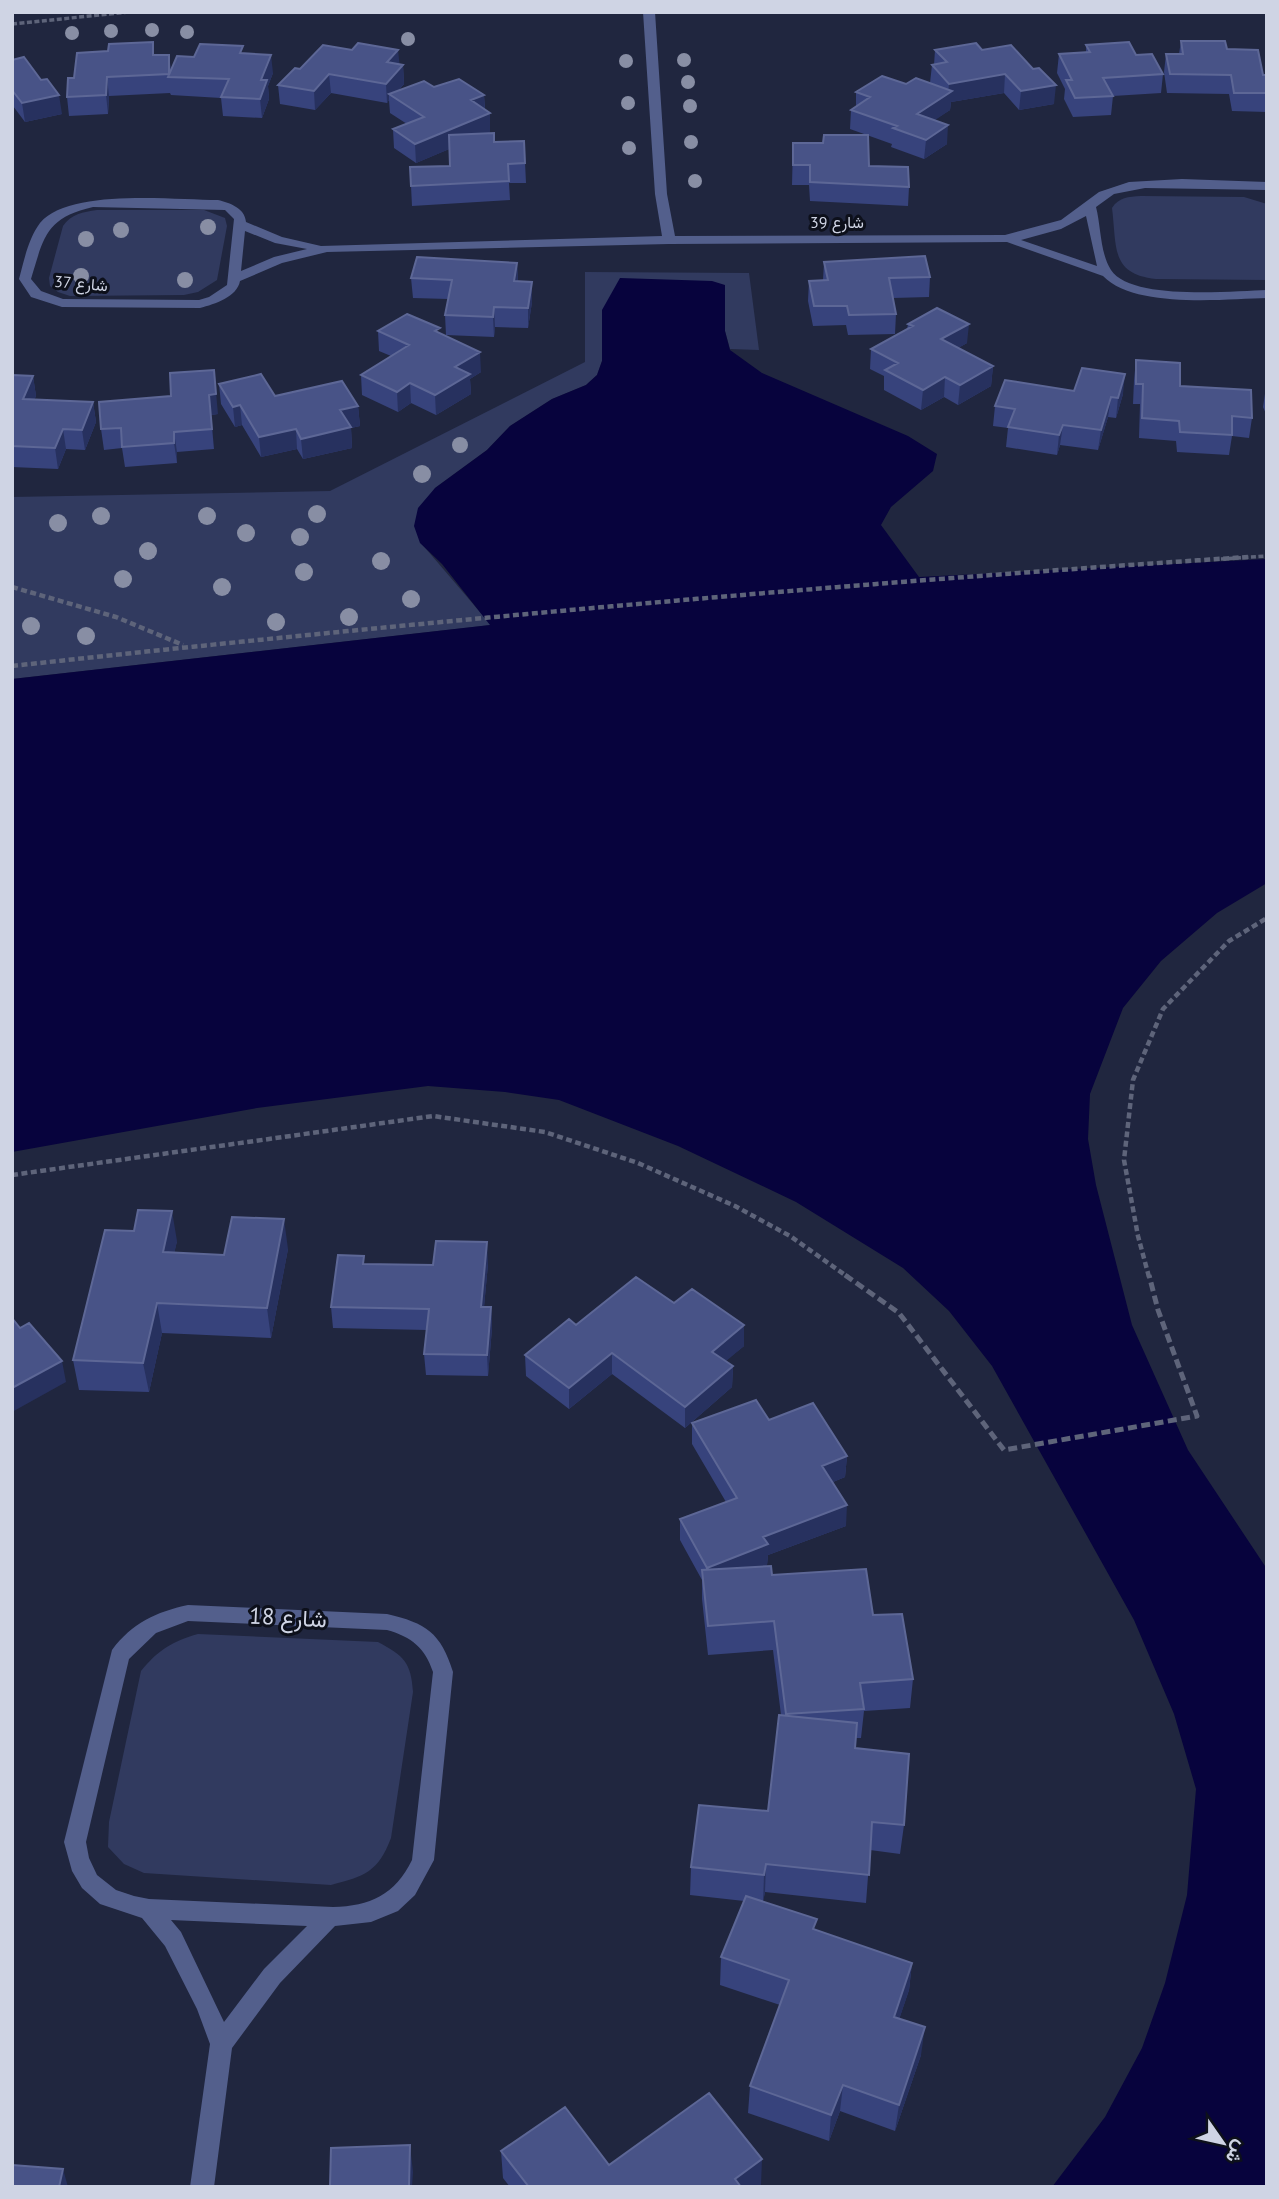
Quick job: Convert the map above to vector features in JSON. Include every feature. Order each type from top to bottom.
[{"type":"street","points":[[649,12],[662,194],[669,240]]},
{"type":"street","name":"شارع 39","points":[[669,240],[1005,239],[1052,228],[1090,208],[1099,196],[1129,185],[1267,186]]},
{"type":"street","name":"شارع 37","points":[[327,248],[278,260],[235,278],[233,286],[215,300],[184,305],[62,303],[36,294],[25,279],[42,226],[50,218],[76,206],[93,203],[218,204],[236,212],[239,224],[279,240],[327,248],[669,240]]},
{"type":"street","points":[[1090,208],[1106,273]]},
{"type":"street","points":[[235,278],[239,224]]},
{"type":"street","name":"شارع 39","points":[[1005,239],[1106,273],[1121,284],[1144,292],[1267,295]]},
{"type":"street","name":"شارع 18","points":[[188,1613],[387,1622],[409,1627],[426,1638],[438,1653],[443,1672],[423,1860],[415,1879],[401,1895],[385,1907],[363,1914],[331,1916],[149,1909],[124,1905],[104,1895],[88,1881],[78,1863],[75,1842],[119,1656],[131,1639],[147,1626],[167,1617],[188,1613]]},
{"type":"street","points":[[149,1909],[178,1950],[206,2006],[220,2045],[202,2187]]},
{"type":"street","points":[[220,2045],[272,1976],[331,1916]]},
{"type":"path","points":[[12,24],[129,12]]},
{"type":"path","points":[[12,666],[183,646],[959,576],[1267,556]]},
{"type":"path","points":[[12,587],[116,617],[183,646]]},
{"type":"path","points":[[12,1175],[433,1116],[545,1132],[638,1163],[735,1206],[790,1236],[899,1313],[1004,1450],[1197,1416],[1158,1310],[1138,1236],[1124,1160],[1133,1080],[1163,1009],[1229,941],[1267,918]]},
{"type":"shaded area","points":[[1128,197],[1244,197],[1267,204],[1267,280],[1156,279],[1130,271],[1123,265],[1116,246],[1112,208]]},
{"type":"shaded area","points":[[97,210],[204,210],[225,218],[227,226],[217,280],[198,292],[184,295],[70,296],[58,292],[50,286],[49,278],[63,226],[74,216]]},
{"type":"shaded area","points":[[585,272],[749,273],[759,350],[730,349],[725,331],[724,285],[602,310],[602,361],[597,375],[586,385],[552,399],[510,426],[487,450],[435,488],[421,543],[491,625],[12,679],[12,497],[330,491],[585,362]]},
{"type":"shaded area","points":[[620,278],[712,281],[725,285],[725,331],[730,350],[762,373],[908,436],[937,454],[933,471],[891,507],[881,525],[919,577],[1267,559],[1267,883],[1217,913],[1161,961],[1123,1008],[1090,1094],[1088,1139],[1096,1185],[1132,1325],[1188,1450],[1267,1569],[1267,2187],[1052,2187],[1105,2117],[1142,2048],[1165,1983],[1187,1895],[1196,1789],[1174,1714],[1134,1620],[992,1366],[949,1311],[903,1268],[796,1202],[678,1146],[559,1100],[505,1092],[428,1086],[257,1108],[12,1152],[12,679],[490,625],[442,564],[420,543],[414,526],[418,508],[435,488],[487,450],[510,426],[552,399],[586,385],[597,375],[602,361],[602,310]]},
{"type":"shaded area","points":[[198,1634],[378,1642],[404,1661],[408,1667],[413,1692],[391,1838],[381,1858],[369,1871],[331,1885],[144,1873],[124,1864],[108,1847],[109,1822],[141,1671],[166,1647]]},
{"type":"building","points":[[1181,41],[1225,41],[1227,49],[1258,50],[1263,75],[1267,75],[1267,93],[1234,93],[1231,75],[1170,74],[1166,54],[1183,54]]},
{"type":"building","points":[[153,42],[153,55],[169,55],[169,74],[107,77],[106,95],[67,97],[68,78],[74,78],[77,53],[108,51],[109,44]]},
{"type":"building","points":[[1129,42],[1136,55],[1152,54],[1163,74],[1103,78],[1113,96],[1075,98],[1066,80],[1072,80],[1059,54],[1090,52],[1086,45]]},
{"type":"building","points":[[358,43],[398,50],[387,62],[403,65],[386,84],[329,74],[314,91],[278,85],[295,68],[300,69],[323,45],[352,50]]},
{"type":"building","points":[[976,43],[982,50],[1011,45],[1033,69],[1039,68],[1056,85],[1021,91],[1005,74],[949,84],[932,65],[947,62],[935,50]]},
{"type":"building","points":[[200,44],[243,46],[240,53],[271,55],[261,80],[267,80],[260,99],[221,97],[229,79],[168,77],[177,56],[194,57]]},
{"type":"building","points":[[24,57],[41,80],[47,79],[59,95],[22,103],[12,90],[12,60]]},
{"type":"building","points":[[882,76],[906,84],[916,78],[952,91],[917,114],[948,125],[926,140],[893,128],[897,126],[851,110],[870,97],[856,92]]},
{"type":"building","points":[[459,79],[484,95],[471,100],[490,113],[415,144],[393,129],[424,117],[389,94],[424,81],[434,87]]},
{"type":"building","points":[[494,133],[494,142],[524,141],[525,163],[508,164],[509,181],[411,186],[410,167],[450,166],[449,135]]},
{"type":"building","points":[[824,135],[868,135],[869,166],[908,167],[909,187],[810,182],[810,165],[793,165],[793,143],[823,143]]},
{"type":"building","points":[[925,256],[930,277],[889,278],[896,314],[849,315],[847,306],[814,306],[809,281],[828,280],[824,262]]},
{"type":"building","points":[[417,257],[517,263],[514,281],[532,282],[528,308],[494,307],[493,317],[445,315],[452,280],[411,278]]},
{"type":"building","points":[[937,308],[969,324],[941,339],[993,366],[960,385],[945,377],[923,390],[885,370],[898,363],[871,349],[913,326],[908,324]]},
{"type":"building","points":[[407,314],[440,328],[435,331],[480,352],[455,367],[470,374],[435,395],[410,383],[397,392],[361,375],[409,345],[378,331]]},
{"type":"building","points":[[1136,360],[1180,363],[1180,386],[1251,390],[1252,418],[1232,416],[1232,435],[1180,432],[1179,421],[1142,418],[1143,384],[1136,384]]},
{"type":"building","points":[[1082,368],[1125,374],[1118,398],[1111,397],[1101,430],[1063,425],[1059,435],[1008,427],[1015,409],[995,406],[1005,380],[1074,391]]},
{"type":"building","points":[[214,370],[216,394],[209,395],[212,429],[174,432],[174,443],[122,447],[121,428],[101,429],[99,402],[171,396],[170,373]]},
{"type":"building","points":[[261,374],[275,396],[342,381],[358,406],[340,410],[351,427],[301,439],[296,429],[259,437],[240,405],[233,407],[219,384]]},
{"type":"building","points":[[12,375],[33,376],[23,399],[93,402],[82,430],[63,429],[55,448],[12,446]]},
{"type":"building","points":[[138,1210],[172,1211],[163,1252],[224,1255],[232,1217],[284,1219],[267,1308],[157,1303],[143,1363],[73,1360],[105,1230],[134,1231]]},
{"type":"building","points":[[436,1241],[487,1242],[481,1307],[491,1307],[487,1355],[424,1354],[429,1309],[331,1307],[338,1255],[364,1256],[363,1264],[433,1265]]},
{"type":"building","points":[[636,1277],[674,1303],[692,1289],[744,1325],[712,1352],[733,1366],[685,1407],[612,1353],[569,1388],[525,1355],[569,1319],[576,1325]]},
{"type":"building","points":[[12,1318],[20,1328],[29,1323],[62,1361],[12,1388]]},
{"type":"building","points":[[756,1400],[769,1420],[813,1403],[847,1456],[822,1466],[847,1505],[763,1537],[768,1544],[707,1568],[680,1519],[737,1498],[692,1423]]},
{"type":"building","points":[[771,1566],[772,1575],[866,1569],[873,1615],[902,1614],[913,1679],[860,1683],[864,1709],[786,1714],[774,1621],[708,1626],[702,1570]]},
{"type":"building","points":[[779,1715],[857,1723],[855,1748],[909,1754],[904,1825],[872,1822],[869,1875],[766,1864],[764,1875],[691,1867],[699,1805],[768,1811]]},
{"type":"building","points":[[746,1896],[817,1919],[813,1929],[912,1963],[894,2017],[925,2027],[899,2105],[843,2085],[831,2115],[750,2086],[789,1980],[721,1957]]},
{"type":"building","points":[[709,2093],[762,2159],[735,2179],[741,2187],[529,2187],[501,2151],[565,2107],[609,2165]]},
{"type":"building","points":[[410,2145],[409,2187],[330,2187],[331,2148]]},
{"type":"building","points":[[12,2165],[63,2169],[59,2187],[12,2187]]}]
